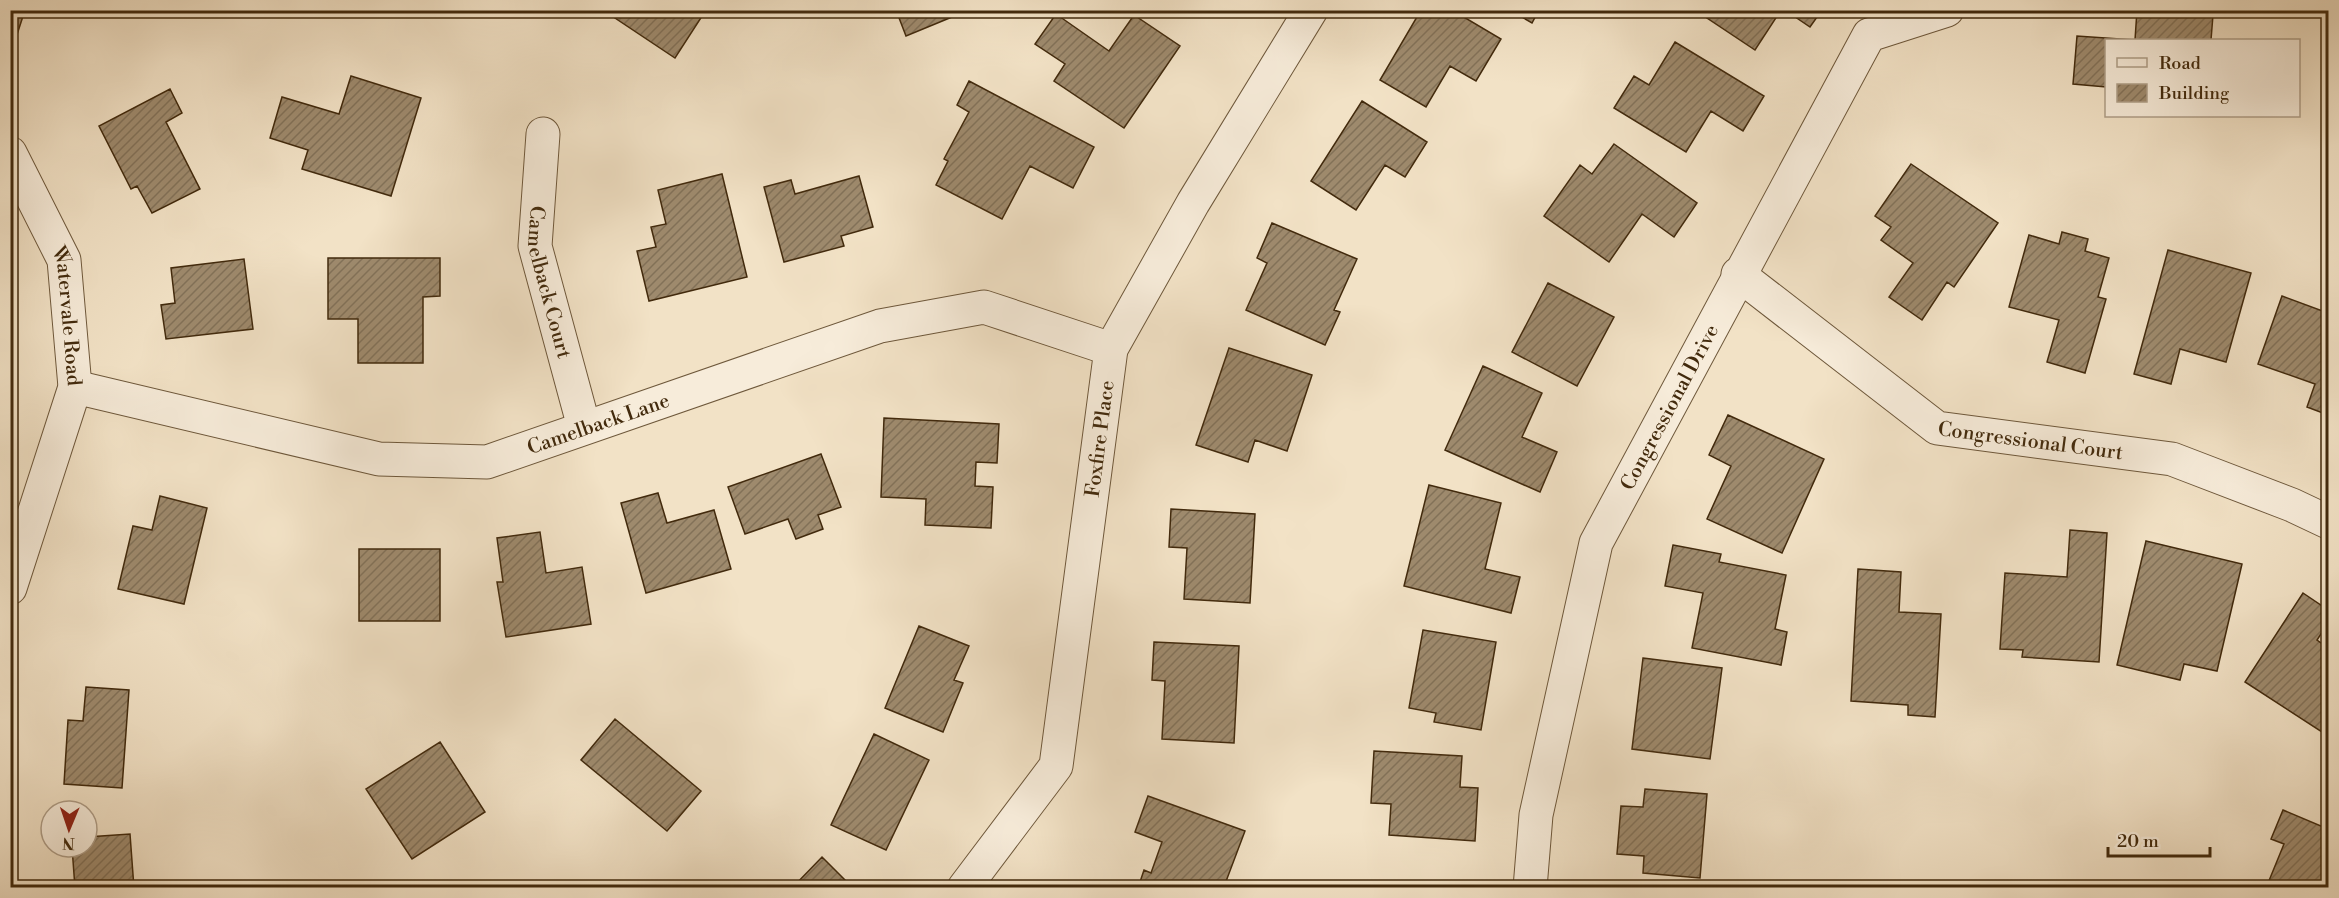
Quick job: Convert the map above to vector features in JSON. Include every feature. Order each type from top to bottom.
[{"type":"street","name":"Foxfire Place","points":[[964,888],[1056,766],[1111,349],[1193,203],[1311,10]]},
{"type":"street","name":"Congressional Drive","points":[[1530,888],[1536,815],[1596,543],[1738,274],[1869,35],[1947,10]]},
{"type":"street","name":"Camelback Court","points":[[543,134],[535,246],[584,427]]},
{"type":"street","name":"Watervale Road","points":[[10,153],[64,260],[75,387],[10,588]]},
{"type":"street","name":"Congressional Court","points":[[1738,274],[1937,428],[2172,459],[2328,522]]},
{"type":"street","name":"Camelback Lane","points":[[75,387],[379,459],[487,462],[880,326],[984,307],[1111,349]]},
{"type":"building","points":[[10,10],[25,10],[13,47],[10,47]]},
{"type":"building","points":[[603,10],[706,10],[675,58]]},
{"type":"building","points":[[896,10],[969,10],[906,36]]},
{"type":"building","points":[[1421,10],[1452,10],[1501,39],[1476,81],[1450,66],[1426,107],[1380,80]]},
{"type":"building","points":[[1510,10],[1539,10],[1532,23]]},
{"type":"building","points":[[1708,10],[1781,10],[1755,50],[1704,16]]},
{"type":"building","points":[[1785,10],[1822,10],[1810,27]]},
{"type":"building","points":[[2137,10],[2198,10],[2198,14],[2213,15],[2211,39],[2135,39]]},
{"type":"building","points":[[1056,14],[1109,51],[1134,15],[1180,46],[1124,128],[1054,81],[1065,64],[1035,44]]},
{"type":"building","points":[[2077,36],[2120,39],[2105,39],[2105,87],[2073,84]]},
{"type":"building","points":[[1675,42],[1764,96],[1743,131],[1711,111],[1686,152],[1614,108],[1634,76],[1649,85]]},
{"type":"building","points":[[351,76],[421,98],[391,196],[302,169],[308,150],[270,138],[282,97],[339,114]]},
{"type":"building","points":[[969,81],[1094,147],[1073,188],[1030,166],[1002,219],[936,185],[948,161],[944,159],[969,112],[957,105]]},
{"type":"building","points":[[170,89],[182,113],[166,122],[200,189],[152,213],[137,186],[131,189],[99,126]]},
{"type":"building","points":[[1362,101],[1427,142],[1405,177],[1385,165],[1356,210],[1311,181]]},
{"type":"building","points":[[1614,144],[1697,203],[1674,237],[1642,214],[1609,262],[1544,216],[1580,165],[1592,174]]},
{"type":"building","points":[[1911,164],[1998,223],[1954,287],[1947,282],[1922,320],[1889,297],[1913,263],[1881,240],[1891,227],[1875,216]]},
{"type":"building","points":[[722,174],[747,277],[649,301],[637,251],[656,247],[651,227],[666,224],[658,190]]},
{"type":"building","points":[[859,176],[873,227],[841,236],[844,246],[784,262],[764,187],[791,180],[795,194]]},
{"type":"building","points":[[1272,223],[1357,259],[1334,310],[1340,312],[1325,345],[1246,310],[1267,263],[1257,258]]},
{"type":"building","points":[[2062,232],[2088,239],[2085,251],[2109,258],[2098,297],[2106,299],[2085,373],[2047,362],[2059,320],[2009,307],[2029,235],[2059,244]]},
{"type":"building","points":[[2168,250],[2251,273],[2226,362],[2180,349],[2171,384],[2134,374]]},
{"type":"building","points":[[328,258],[440,258],[440,296],[423,297],[423,363],[358,363],[358,319],[328,319]]},
{"type":"building","points":[[244,259],[253,329],[166,339],[161,305],[175,303],[171,268]]},
{"type":"building","points":[[1548,283],[1614,317],[1577,386],[1512,352]]},
{"type":"building","points":[[2282,296],[2328,313],[2328,415],[2307,407],[2315,384],[2258,364]]},
{"type":"building","points":[[1229,348],[1312,375],[1287,451],[1255,440],[1248,462],[1196,445]]},
{"type":"building","points":[[1483,366],[1542,393],[1522,437],[1557,452],[1540,492],[1445,450]]},
{"type":"building","points":[[1728,415],[1824,459],[1782,553],[1707,519],[1731,466],[1709,455]]},
{"type":"building","points":[[884,418],[999,424],[997,463],[976,462],[975,486],[993,487],[991,528],[925,525],[926,499],[881,497]]},
{"type":"building","points":[[821,454],[841,507],[818,515],[823,529],[796,539],[788,519],[745,534],[728,487]]},
{"type":"building","points":[[1429,485],[1501,503],[1485,569],[1520,577],[1511,613],[1404,586]]},
{"type":"building","points":[[658,493],[667,523],[714,510],[731,569],[646,593],[621,503]]},
{"type":"building","points":[[160,496],[207,508],[184,604],[118,589],[133,526],[152,530]]},
{"type":"building","points":[[1171,509],[1255,514],[1250,603],[1184,599],[1187,548],[1169,547]]},
{"type":"building","points":[[2070,530],[2107,533],[2099,662],[2022,657],[2023,650],[2000,649],[2005,573],[2067,577]]},
{"type":"building","points":[[540,532],[546,573],[582,567],[591,624],[506,637],[497,582],[503,582],[497,538]]},
{"type":"building","points":[[2146,541],[2242,564],[2217,671],[2184,664],[2180,680],[2117,665]]},
{"type":"building","points":[[1673,545],[1721,554],[1719,562],[1786,575],[1775,629],[1787,632],[1781,665],[1692,648],[1703,593],[1665,586]]},
{"type":"building","points":[[359,549],[440,549],[440,621],[359,621]]},
{"type":"building","points":[[1858,569],[1901,572],[1899,612],[1941,614],[1935,717],[1908,715],[1908,705],[1851,701]]},
{"type":"building","points":[[2303,593],[2328,610],[2328,623],[2317,640],[2328,648],[2328,729],[2325,734],[2245,682]]},
{"type":"building","points":[[919,626],[969,646],[954,680],[963,683],[943,732],[885,708]]},
{"type":"building","points":[[1423,630],[1496,642],[1481,730],[1434,722],[1436,713],[1409,708]]},
{"type":"building","points":[[1154,642],[1239,646],[1234,743],[1162,739],[1165,681],[1152,680]]},
{"type":"building","points":[[1643,658],[1722,668],[1710,759],[1632,749]]},
{"type":"building","points":[[86,687],[129,690],[122,788],[64,784],[68,720],[83,721]]},
{"type":"building","points":[[615,719],[701,791],[667,831],[581,760]]},
{"type":"building","points":[[874,734],[929,760],[886,850],[831,825]]},
{"type":"building","points":[[440,742],[485,812],[412,859],[366,789]]},
{"type":"building","points":[[1374,751],[1462,756],[1460,787],[1478,788],[1475,841],[1389,835],[1391,804],[1371,803]]},
{"type":"building","points":[[1645,789],[1707,794],[1700,878],[1643,873],[1644,856],[1617,854],[1621,806],[1643,807]]},
{"type":"building","points":[[1148,796],[1245,831],[1225,884],[1234,888],[1138,888],[1144,870],[1151,873],[1162,842],[1135,832]]},
{"type":"building","points":[[2283,810],[2328,829],[2328,888],[2266,888],[2284,844],[2271,839]]},
{"type":"building","points":[[130,834],[134,888],[75,888],[73,859],[99,859],[99,836]]},
{"type":"building","points":[[822,857],[853,888],[792,888]]}]
